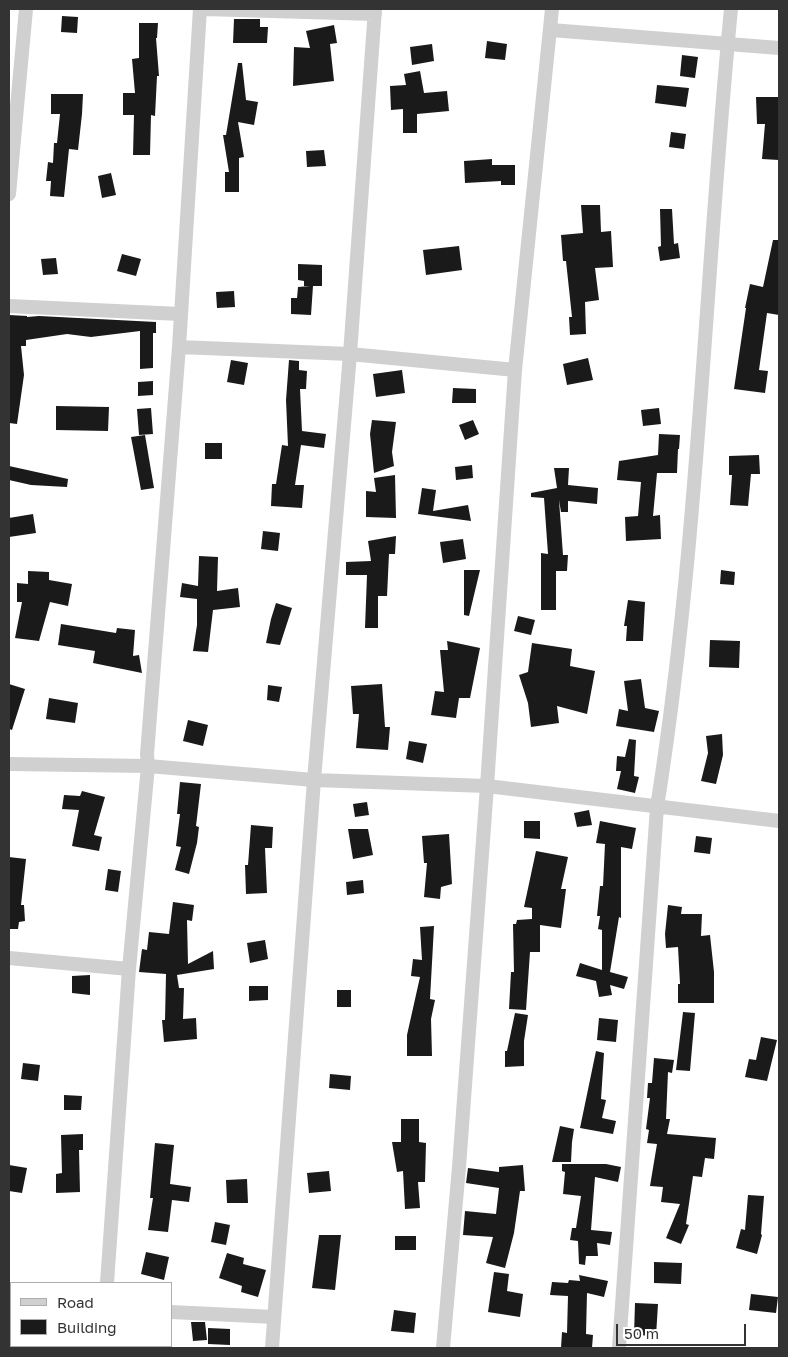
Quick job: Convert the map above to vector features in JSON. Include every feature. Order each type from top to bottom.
[{"type":"street","points":[[9,194],[26,9]]},
{"type":"street","points":[[108,1282],[129,969],[148,766],[147,754],[178,347],[200,9]]},
{"type":"street","points":[[204,9],[375,12],[350,354],[314,780],[272,1348]]},
{"type":"street","points":[[443,1348],[459,1168],[515,370],[552,9]]},
{"type":"street","points":[[619,1348],[635,1142],[657,807],[669,733],[696,474],[731,9]]},
{"type":"street","points":[[551,30],[779,48]]},
{"type":"street","points":[[9,306],[180,314]]},
{"type":"street","points":[[178,347],[350,354],[515,370]]},
{"type":"street","points":[[9,764],[148,766],[314,780],[487,786],[779,821]]},
{"type":"street","points":[[9,958],[129,969]]},
{"type":"street","points":[[172,1312],[274,1317]]},
{"type":"building","points":[[62,16],[78,17],[77,33],[61,32]]},
{"type":"building","points":[[234,19],[260,19],[260,27],[268,27],[267,43],[233,43]]},
{"type":"building","points":[[139,23],[158,23],[156,38],[159,76],[157,76],[155,116],[151,115],[150,155],[133,155],[134,115],[123,115],[123,93],[135,93],[132,59],[139,58]]},
{"type":"building","points":[[334,25],[337,43],[330,44],[334,81],[293,86],[294,47],[310,48],[306,31]]},
{"type":"building","points":[[487,41],[507,44],[505,60],[485,58]]},
{"type":"building","points":[[432,44],[434,61],[412,65],[410,47]]},
{"type":"building","points":[[682,55],[698,57],[695,78],[680,76]]},
{"type":"building","points":[[238,63],[242,63],[246,100],[258,102],[254,125],[238,122],[244,157],[239,158],[239,192],[225,192],[225,172],[229,172],[223,135],[226,135]]},
{"type":"building","points":[[420,71],[424,93],[447,91],[449,111],[417,114],[417,133],[403,133],[403,109],[391,110],[390,86],[406,85],[404,74]]},
{"type":"building","points":[[657,85],[689,88],[686,107],[655,103]]},
{"type":"building","points":[[51,94],[83,94],[78,150],[69,149],[64,197],[50,196],[51,181],[46,181],[48,162],[53,163],[54,143],[57,143],[60,114],[51,114]]},
{"type":"building","points":[[756,97],[779,97],[779,160],[762,159],[765,124],[757,124]]},
{"type":"building","points":[[671,132],[686,134],[684,149],[669,147]]},
{"type":"building","points":[[324,150],[326,166],[307,167],[306,151]]},
{"type":"building","points":[[492,159],[492,165],[515,165],[515,185],[501,185],[501,181],[465,183],[464,161]]},
{"type":"building","points":[[111,173],[116,195],[102,198],[98,176]]},
{"type":"building","points":[[581,205],[600,205],[601,232],[611,231],[613,267],[595,268],[599,300],[585,302],[586,334],[570,335],[569,317],[572,317],[561,235],[583,233]]},
{"type":"building","points":[[660,209],[672,209],[674,244],[678,243],[680,258],[660,261],[658,247],[661,246]]},
{"type":"building","points":[[773,240],[779,240],[779,315],[767,313],[759,370],[768,371],[765,393],[734,389],[750,284],[763,287]]},
{"type":"building","points":[[459,246],[462,270],[426,275],[423,250]]},
{"type":"building","points":[[122,254],[141,259],[136,276],[117,271]]},
{"type":"building","points":[[56,258],[58,274],[43,275],[41,259]]},
{"type":"building","points":[[298,264],[322,265],[322,286],[313,286],[311,315],[291,314],[291,298],[297,298],[298,287],[310,286],[304,286],[304,281],[298,280]]},
{"type":"building","points":[[234,291],[235,307],[217,308],[216,292]]},
{"type":"building","points":[[9,315],[156,322],[156,333],[153,333],[153,368],[140,369],[140,331],[91,337],[67,334],[26,340],[26,346],[21,346],[24,375],[17,424],[9,423]]},
{"type":"building","points":[[588,358],[593,380],[567,385],[563,364]]},
{"type":"building","points":[[231,360],[248,363],[244,385],[227,382]]},
{"type":"building","points":[[289,360],[299,361],[299,370],[307,371],[306,389],[300,389],[302,431],[326,434],[324,448],[301,445],[295,485],[304,485],[302,508],[271,506],[272,484],[276,484],[282,445],[288,446],[286,400]]},
{"type":"building","points":[[402,370],[405,393],[376,397],[373,374]]},
{"type":"building","points":[[153,381],[153,395],[138,396],[138,382]]},
{"type":"building","points":[[453,388],[476,389],[476,403],[452,403]]},
{"type":"building","points":[[56,406],[109,407],[108,431],[56,430]]},
{"type":"building","points":[[151,408],[153,434],[139,435],[137,409]]},
{"type":"building","points":[[659,408],[661,424],[643,426],[641,410]]},
{"type":"building","points":[[372,420],[396,422],[392,452],[394,466],[374,473],[370,434]]},
{"type":"building","points":[[473,420],[479,434],[465,440],[459,425]]},
{"type":"building","points":[[659,434],[680,435],[677,473],[657,473],[653,516],[660,515],[661,539],[626,541],[625,517],[638,516],[641,482],[617,480],[619,461],[658,455]]},
{"type":"building","points":[[145,435],[154,488],[141,490],[131,437]]},
{"type":"building","points":[[205,443],[222,443],[222,459],[205,459]]},
{"type":"building","points":[[759,455],[760,474],[751,474],[748,506],[730,505],[732,475],[729,475],[729,456]]},
{"type":"building","points":[[472,465],[473,478],[456,480],[455,467]]},
{"type":"building","points":[[9,466],[68,479],[67,487],[31,485],[9,480]]},
{"type":"building","points":[[554,468],[569,468],[568,485],[598,488],[597,504],[568,501],[568,512],[561,512],[559,500],[563,555],[568,555],[567,571],[556,571],[556,610],[541,610],[541,553],[548,554],[544,498],[531,497],[531,493],[557,488]]},
{"type":"building","points":[[395,475],[396,518],[366,517],[366,491],[376,492],[374,478]]},
{"type":"building","points":[[422,488],[436,490],[433,511],[468,505],[471,521],[418,514]]},
{"type":"building","points":[[33,514],[36,533],[9,537],[9,518]]},
{"type":"building","points":[[263,531],[280,533],[278,551],[261,549]]},
{"type":"building","points":[[396,536],[395,554],[389,554],[387,596],[378,596],[378,628],[365,628],[367,575],[346,575],[346,562],[371,561],[368,541]]},
{"type":"building","points":[[463,539],[466,559],[443,563],[440,542]]},
{"type":"building","points":[[199,556],[218,557],[217,591],[238,588],[240,607],[213,610],[208,652],[193,651],[197,625],[197,599],[180,597],[182,583],[198,586]]},
{"type":"building","points":[[464,570],[480,570],[469,616],[464,615]]},
{"type":"building","points":[[721,570],[735,572],[734,585],[720,584]]},
{"type":"building","points":[[28,571],[49,572],[49,580],[72,584],[68,606],[50,602],[39,641],[15,638],[22,602],[17,602],[17,583],[28,584]]},
{"type":"building","points":[[628,600],[645,602],[643,641],[626,641],[627,626],[624,626]]},
{"type":"building","points":[[276,603],[292,608],[280,645],[266,643]]},
{"type":"building","points":[[518,616],[535,620],[531,635],[514,631]]},
{"type":"building","points":[[61,624],[116,633],[117,628],[135,630],[133,656],[139,655],[142,673],[93,663],[95,651],[58,645]]},
{"type":"building","points":[[710,640],[740,641],[739,668],[709,667]]},
{"type":"building","points":[[447,641],[480,648],[470,698],[459,698],[456,718],[431,715],[435,691],[444,692],[440,650],[448,650]]},
{"type":"building","points":[[532,643],[572,649],[570,666],[595,671],[587,714],[557,706],[559,723],[531,727],[528,703],[519,675],[528,672]]},
{"type":"building","points":[[641,679],[645,708],[659,711],[654,732],[616,726],[619,709],[628,711],[624,681]]},
{"type":"building","points":[[9,684],[25,689],[12,730],[9,729]]},
{"type":"building","points":[[382,684],[385,727],[390,727],[388,750],[356,748],[359,714],[353,714],[351,686]]},
{"type":"building","points":[[268,685],[282,687],[279,702],[267,700]]},
{"type":"building","points":[[49,698],[78,703],[75,723],[46,719]]},
{"type":"building","points":[[188,720],[208,725],[203,746],[183,741]]},
{"type":"building","points":[[722,734],[723,755],[716,784],[701,781],[708,753],[706,736]]},
{"type":"building","points":[[629,739],[636,740],[634,776],[639,777],[635,793],[617,789],[621,771],[616,771],[617,756],[625,757]]},
{"type":"building","points":[[409,741],[427,744],[423,763],[406,759]]},
{"type":"building","points":[[180,782],[201,784],[196,826],[199,827],[197,843],[189,874],[175,870],[181,847],[176,846],[180,814],[177,814]]},
{"type":"building","points":[[82,791],[105,797],[94,835],[102,837],[99,851],[72,846],[79,810],[62,809],[64,795],[80,796]]},
{"type":"building","points":[[367,802],[369,815],[355,817],[353,804]]},
{"type":"building","points":[[589,810],[592,825],[577,827],[574,813]]},
{"type":"building","points":[[524,821],[540,821],[540,839],[524,838]]},
{"type":"building","points":[[600,821],[636,828],[632,849],[621,847],[621,918],[619,917],[610,972],[628,977],[624,989],[610,985],[612,995],[599,997],[596,981],[576,976],[580,963],[602,970],[602,930],[598,929],[600,916],[597,916],[600,886],[603,886],[605,844],[596,843]]},
{"type":"building","points":[[251,825],[273,827],[272,848],[265,848],[267,893],[246,894],[245,865],[248,865]]},
{"type":"building","points":[[348,829],[368,829],[373,855],[353,859]]},
{"type":"building","points":[[449,834],[452,884],[441,887],[440,899],[424,897],[427,863],[424,863],[422,836]]},
{"type":"building","points":[[696,836],[712,838],[710,854],[694,852]]},
{"type":"building","points":[[536,851],[568,857],[561,889],[566,889],[561,928],[540,925],[540,952],[530,952],[526,1010],[509,1009],[511,972],[514,972],[513,924],[516,924],[517,920],[532,919],[532,908],[524,907]]},
{"type":"building","points":[[9,857],[26,859],[21,905],[24,905],[25,921],[19,922],[18,929],[9,929]]},
{"type":"building","points":[[108,869],[121,871],[118,892],[105,890]]},
{"type":"building","points":[[363,880],[364,893],[347,895],[346,882]]},
{"type":"building","points":[[173,902],[194,905],[192,921],[187,920],[188,964],[213,951],[214,969],[177,975],[179,988],[184,988],[183,1019],[196,1018],[197,1039],[164,1042],[162,1020],[165,1020],[166,974],[139,972],[142,949],[147,950],[149,932],[169,934]]},
{"type":"building","points":[[668,905],[682,907],[681,914],[702,914],[701,936],[710,935],[714,972],[714,1003],[678,1003],[678,984],[680,984],[678,947],[666,948],[665,934]]},
{"type":"building","points":[[434,926],[430,999],[435,1000],[431,1019],[432,1056],[407,1056],[407,1035],[420,977],[411,976],[413,959],[422,960],[420,927]]},
{"type":"building","points":[[265,940],[268,959],[250,963],[247,943]]},
{"type":"building","points":[[90,975],[90,995],[72,993],[72,976]]},
{"type":"building","points":[[249,986],[268,986],[268,1000],[249,1001]]},
{"type":"building","points":[[337,990],[351,990],[351,1007],[337,1007]]},
{"type":"building","points":[[683,1012],[695,1013],[690,1071],[676,1070]]},
{"type":"building","points":[[515,1013],[528,1015],[524,1041],[524,1066],[505,1067],[505,1051],[507,1051]]},
{"type":"building","points":[[599,1018],[618,1020],[616,1042],[597,1040]]},
{"type":"building","points":[[761,1037],[777,1040],[767,1081],[745,1077],[749,1059],[756,1060]]},
{"type":"building","points":[[596,1051],[604,1053],[601,1099],[606,1100],[602,1118],[616,1121],[613,1134],[580,1128]]},
{"type":"building","points":[[654,1058],[674,1060],[672,1073],[668,1072],[666,1119],[670,1119],[667,1134],[716,1138],[714,1159],[705,1158],[702,1177],[693,1176],[686,1224],[689,1225],[681,1244],[666,1238],[680,1204],[661,1202],[663,1187],[650,1186],[657,1144],[647,1143],[649,1130],[646,1129],[650,1098],[647,1098],[648,1083],[652,1083]]},
{"type":"building","points":[[23,1063],[40,1065],[38,1081],[21,1079]]},
{"type":"building","points":[[330,1074],[351,1076],[350,1090],[329,1088]]},
{"type":"building","points":[[64,1095],[82,1096],[81,1110],[64,1110]]},
{"type":"building","points":[[401,1119],[419,1119],[419,1142],[426,1143],[425,1182],[418,1182],[420,1208],[405,1209],[403,1171],[397,1172],[392,1142],[401,1142]]},
{"type":"building","points":[[560,1126],[574,1129],[571,1162],[552,1162]]},
{"type":"building","points":[[83,1134],[83,1150],[79,1150],[80,1192],[56,1193],[56,1174],[62,1173],[61,1135]]},
{"type":"building","points":[[155,1143],[174,1145],[170,1184],[191,1187],[189,1202],[172,1200],[168,1232],[148,1230],[153,1198],[150,1198]]},
{"type":"building","points":[[562,1164],[606,1164],[621,1167],[618,1182],[595,1177],[591,1230],[612,1232],[610,1245],[597,1243],[598,1256],[586,1256],[585,1265],[579,1264],[578,1241],[570,1240],[572,1228],[576,1228],[581,1196],[563,1194],[565,1172],[562,1171]]},
{"type":"building","points":[[9,1165],[27,1168],[22,1193],[9,1191]]},
{"type":"building","points":[[523,1165],[525,1191],[520,1191],[514,1233],[505,1268],[486,1263],[493,1237],[463,1235],[465,1211],[496,1214],[499,1188],[466,1183],[468,1168],[499,1172],[499,1167]]},
{"type":"building","points":[[329,1171],[331,1191],[309,1193],[307,1173]]},
{"type":"building","points":[[247,1179],[248,1203],[227,1203],[226,1180]]},
{"type":"building","points":[[748,1195],[764,1196],[762,1235],[757,1254],[736,1248],[741,1229],[745,1230]]},
{"type":"building","points":[[215,1222],[230,1225],[226,1245],[211,1242]]},
{"type":"building","points":[[319,1235],[341,1235],[335,1290],[312,1288]]},
{"type":"building","points":[[395,1236],[416,1236],[416,1250],[395,1250]]},
{"type":"building","points":[[146,1252],[169,1257],[164,1280],[141,1274]]},
{"type":"building","points":[[227,1253],[244,1258],[243,1264],[266,1270],[258,1297],[241,1292],[242,1286],[219,1278]]},
{"type":"building","points":[[654,1262],[682,1263],[681,1284],[654,1283]]},
{"type":"building","points":[[494,1272],[509,1274],[507,1291],[523,1294],[520,1317],[488,1312]]},
{"type":"building","points":[[579,1275],[608,1281],[604,1297],[587,1293],[586,1334],[593,1335],[592,1348],[561,1348],[562,1332],[567,1333],[568,1296],[550,1295],[552,1282],[568,1283],[569,1280],[580,1281]]},
{"type":"building","points":[[751,1294],[778,1297],[776,1313],[749,1310]]},
{"type":"building","points":[[635,1303],[658,1304],[656,1336],[634,1335]]},
{"type":"building","points":[[394,1310],[416,1313],[414,1333],[391,1331]]},
{"type":"building","points":[[191,1322],[205,1322],[207,1340],[193,1341]]},
{"type":"building","points":[[208,1328],[230,1329],[230,1345],[208,1344]]}]
